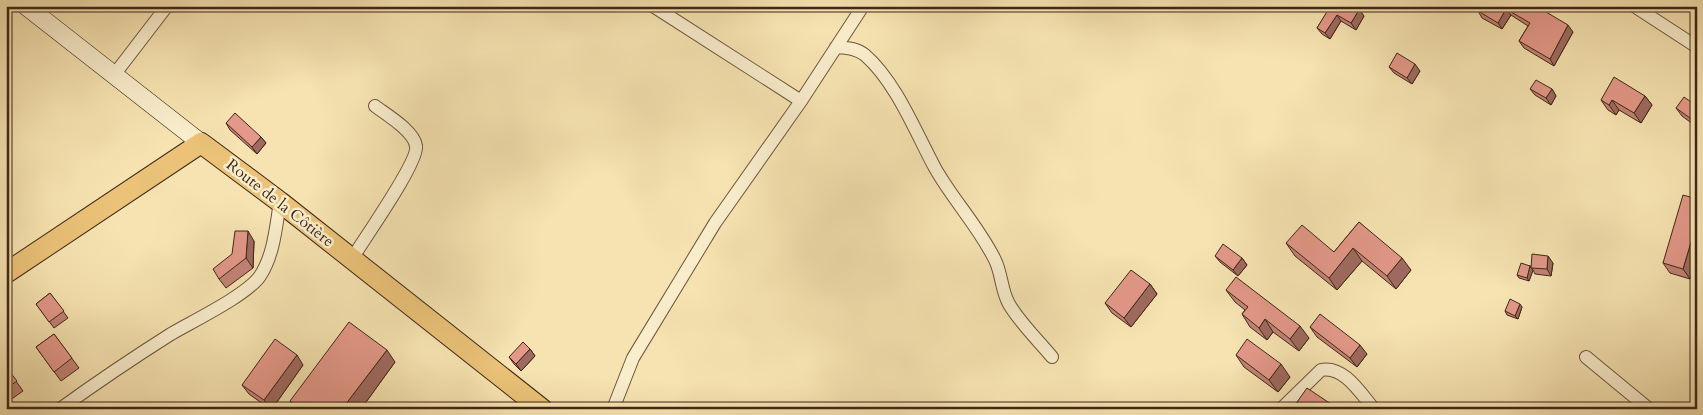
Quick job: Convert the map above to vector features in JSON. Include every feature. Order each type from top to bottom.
[{"type":"main road","points":[[6,273],[201,143],[26,6]]},
{"type":"main road","name":"Route de la Côtière","points":[[201,143],[280,202],[542,409]]},
{"type":"street","points":[[114,75],[167,6]]},
{"type":"street","points":[[653,6],[801,101]]},
{"type":"street","points":[[613,409],[633,358],[715,223],[801,101],[863,6]]},
{"type":"street","points":[[1634,6],[1697,47]]},
{"type":"street","points":[[836,47],[853,49],[864,54],[900,102],[950,192],[986,241],[997,264],[1003,290],[1009,303],[1052,357]]},
{"type":"street","points":[[352,259],[404,177],[416,152],[416,144],[401,125],[375,106]]},
{"type":"street","points":[[60,409],[169,336],[247,288],[259,278],[267,265],[273,245],[280,202]]},
{"type":"street","points":[[1586,357],[1649,409]]},
{"type":"street","points":[[1281,409],[1321,370],[1330,368],[1338,371],[1374,409]]},
{"type":"building","points":[[1327,6],[1354,6],[1359,10],[1351,23],[1337,15],[1325,33],[1317,28],[1328,10]]},
{"type":"building","points":[[1481,6],[1536,6],[1568,25],[1550,59],[1519,41],[1530,23],[1506,9],[1498,23],[1478,11]]},
{"type":"building","points":[[1397,53],[1415,64],[1407,78],[1389,67]]},
{"type":"building","points":[[1614,77],[1645,96],[1634,113],[1612,100],[1609,105],[1601,100]]},
{"type":"building","points":[[1536,80],[1552,89],[1546,98],[1530,89]]},
{"type":"building","points":[[1684,97],[1697,106],[1697,123],[1676,108]]},
{"type":"building","points":[[235,113],[261,137],[252,147],[226,123]]},
{"type":"building","points":[[1683,195],[1697,199],[1697,222],[1683,269],[1663,263]]},
{"type":"building","points":[[1359,222],[1402,258],[1387,276],[1353,248],[1329,278],[1286,243],[1302,225],[1334,252]]},
{"type":"building","points":[[235,231],[248,231],[246,258],[219,279],[213,269],[232,254]]},
{"type":"building","points":[[1223,244],[1242,258],[1233,270],[1215,256]]},
{"type":"building","points":[[1532,254],[1548,256],[1547,269],[1531,268]]},
{"type":"building","points":[[1521,263],[1530,266],[1527,278],[1517,275]]},
{"type":"building","points":[[1131,270],[1150,284],[1124,318],[1105,303]]},
{"type":"building","points":[[1236,277],[1300,326],[1290,339],[1265,319],[1259,328],[1242,314],[1248,307],[1226,290]]},
{"type":"building","points":[[50,293],[64,311],[49,322],[36,304]]},
{"type":"building","points":[[1510,299],[1520,304],[1515,316],[1505,311]]},
{"type":"building","points":[[1320,314],[1360,345],[1350,358],[1310,327]]},
{"type":"building","points":[[349,322],[387,350],[342,409],[301,409],[290,401]]},
{"type":"building","points":[[54,334],[72,358],[54,372],[36,347]]},
{"type":"building","points":[[275,339],[297,355],[264,400],[242,385]]},
{"type":"building","points":[[1247,339],[1281,364],[1269,380],[1236,355]]},
{"type":"building","points":[[523,342],[530,349],[516,364],[509,357]]},
{"type":"building","points":[[6,367],[17,381],[6,389]]},
{"type":"building","points":[[1307,388],[1331,404],[1327,409],[1306,409],[1297,402]]}]
